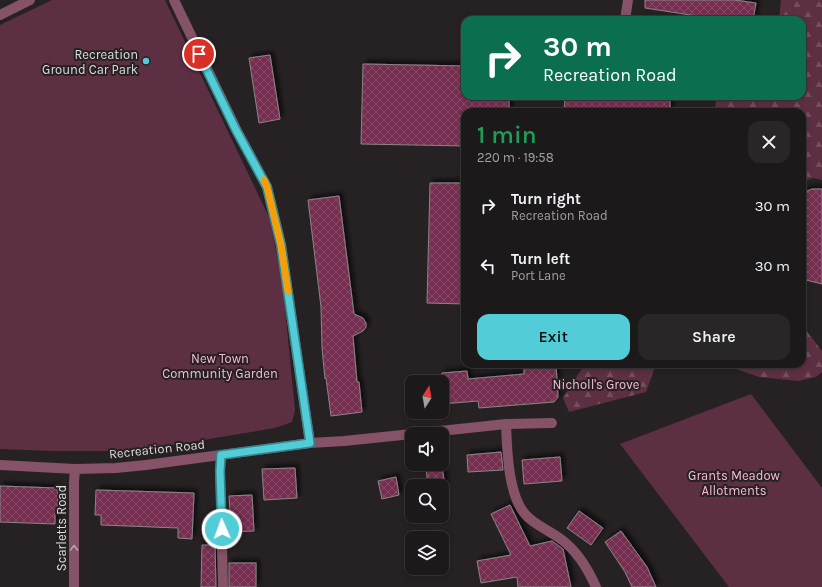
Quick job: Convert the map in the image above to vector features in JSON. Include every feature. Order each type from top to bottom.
[{"type":"street","points":[[0,15],[17,3],[30,0]]},
{"type":"street","points":[[174,0],[236,130],[267,187],[281,245],[310,443]]},
{"type":"street","points":[[626,16],[628,0]]},
{"type":"street","name":"Recreation Road","points":[[449,430],[506,424],[552,423]]},
{"type":"street","points":[[506,424],[510,476],[518,503],[528,518],[562,540],[576,552],[592,576],[596,587]]},
{"type":"street","name":"Recreation Road","points":[[0,465],[75,469],[146,465],[310,443],[405,435]]},
{"type":"street","points":[[221,455],[220,471],[223,587]]},
{"type":"street","name":"Scarletts Road","points":[[74,587],[75,469]]},
{"type":"green space","name":"New Town Community Garden","points":[[52,0],[165,0],[269,217],[282,277],[295,410],[292,422],[275,428],[179,444],[111,451],[0,449],[0,25]]},
{"type":"green space","points":[[781,0],[822,0],[822,180],[813,178],[806,181],[806,108],[715,108],[716,100],[806,100],[806,16],[779,16]]},
{"type":"green space","points":[[806,330],[822,351],[822,372],[816,377],[798,381],[759,377],[733,368],[806,368]]},
{"type":"green space","name":"Nicholl's Grove","points":[[582,368],[655,368],[646,392],[569,412],[563,398]]},
{"type":"green space","name":"Grants Meadow Allotments","points":[[751,394],[822,488],[822,587],[729,587],[620,444]]},
{"type":"building","points":[[645,0],[735,0],[756,3],[754,16],[697,16],[645,8]]},
{"type":"building","points":[[270,55],[280,119],[259,123],[249,58]]},
{"type":"building","points":[[363,64],[461,66],[461,100],[509,100],[509,108],[461,108],[461,146],[361,144]]},
{"type":"building","points":[[565,100],[670,100],[670,108],[564,108]]},
{"type":"building","points":[[430,183],[461,183],[461,304],[427,303]]},
{"type":"building","points":[[812,189],[822,189],[822,284],[806,280],[806,191]]},
{"type":"building","points":[[339,196],[354,314],[363,318],[366,323],[366,327],[363,331],[353,336],[357,382],[359,382],[362,412],[331,416],[326,378],[325,379],[322,348],[321,307],[308,200]]},
{"type":"building","points":[[524,368],[556,368],[558,397],[554,402],[479,408],[478,401],[449,403],[449,375],[442,375],[442,373],[467,371],[468,379],[524,374]]},
{"type":"building","points":[[501,452],[503,470],[468,472],[467,455]]},
{"type":"building","points":[[560,457],[562,481],[524,484],[522,460]]},
{"type":"building","points":[[295,468],[297,498],[264,500],[262,469]]},
{"type":"building","points":[[426,471],[443,471],[444,479],[427,479]]},
{"type":"building","points":[[396,477],[399,495],[382,499],[378,481]]},
{"type":"building","points":[[0,486],[56,488],[56,490],[58,490],[55,524],[0,522]]},
{"type":"building","points":[[96,490],[194,493],[192,539],[178,538],[178,528],[101,525],[101,515],[95,515]]},
{"type":"building","points":[[252,495],[254,531],[231,532],[229,496]]},
{"type":"building","points":[[510,505],[530,546],[552,541],[563,549],[571,587],[518,587],[517,577],[481,583],[477,561],[511,555],[491,514]]},
{"type":"building","points":[[579,511],[603,528],[591,545],[567,528]]},
{"type":"building","points":[[621,531],[647,567],[656,587],[632,587],[625,572],[605,542]]},
{"type":"building","points":[[202,545],[215,545],[216,587],[201,587]]},
{"type":"building","points":[[229,563],[256,563],[256,587],[229,587]]},
{"type":"slow traffic","points":[[264,180],[281,245],[288,291]]},
{"type":"place","name":"Recreation Ground Car Park","points":[[146,61]]},
{"type":"route","points":[[199,54],[236,130],[267,187],[281,245],[310,443],[221,455],[220,471],[222,529]]}]
